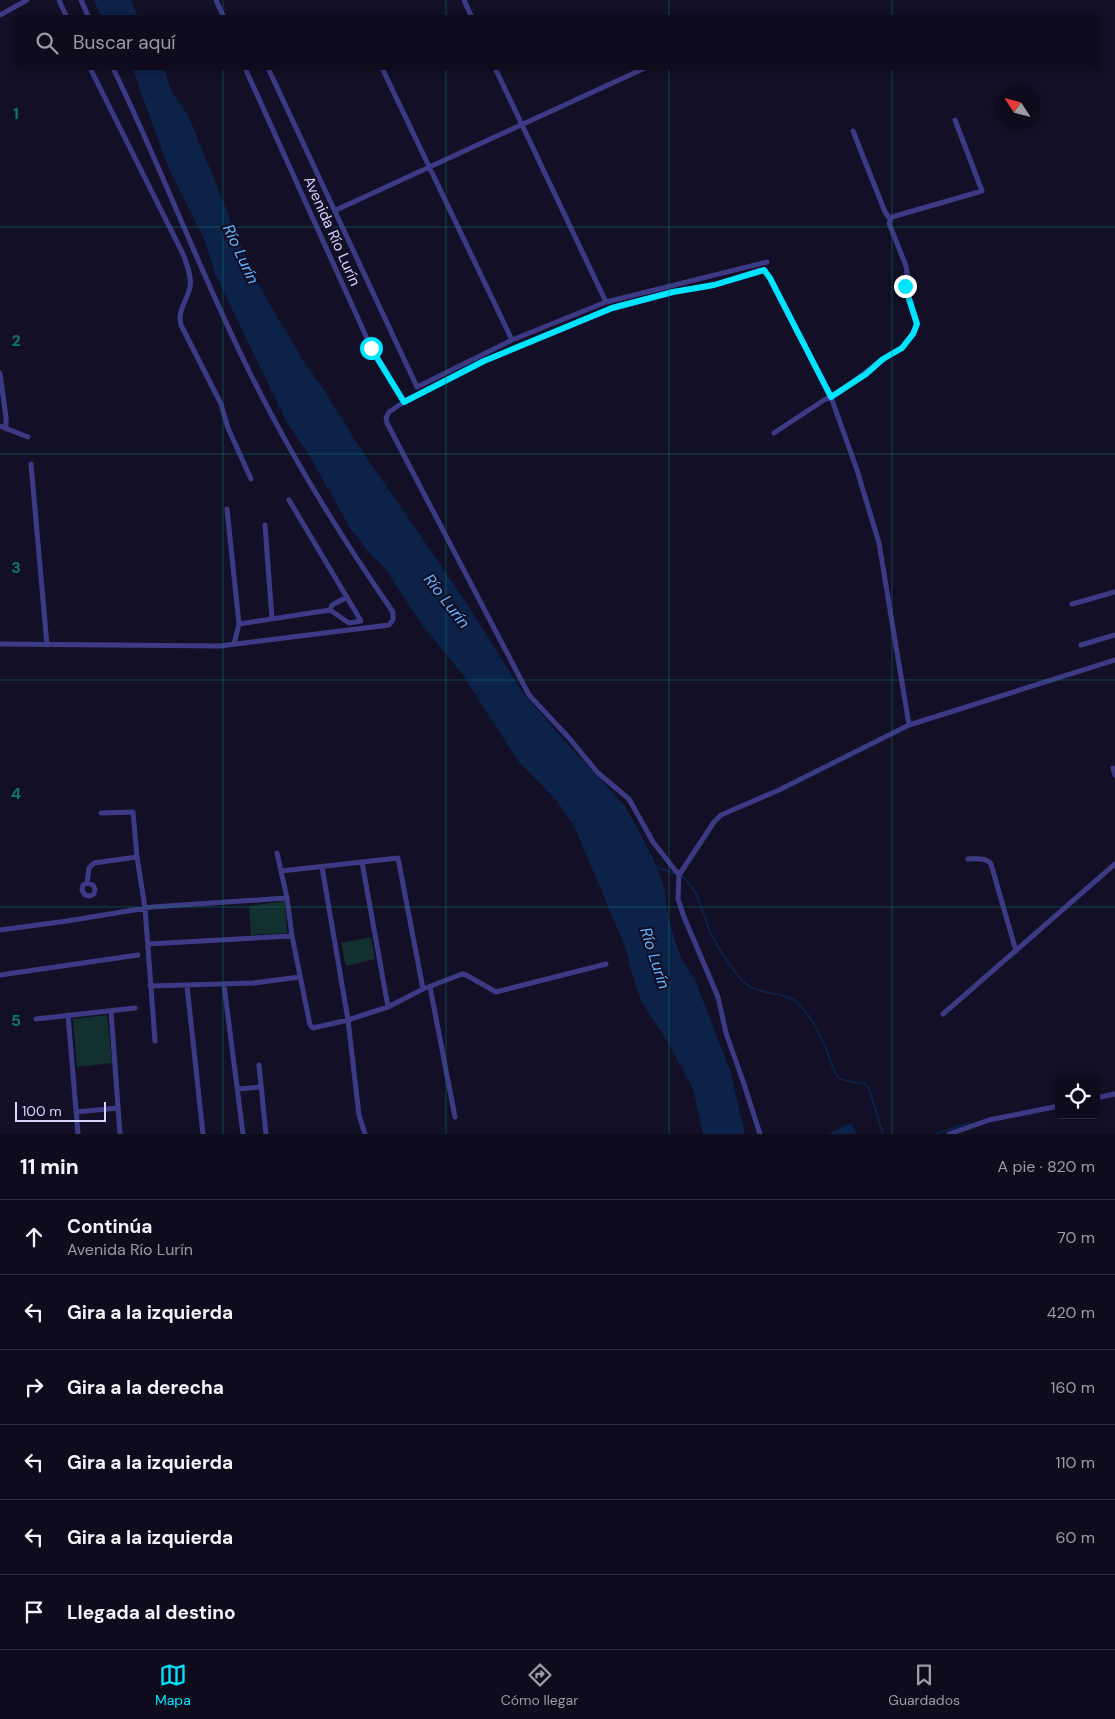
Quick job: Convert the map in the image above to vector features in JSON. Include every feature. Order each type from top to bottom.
[{"type":"street","points":[[0,15],[27,0]]},
{"type":"street","points":[[59,0],[66,15]]},
{"type":"street","points":[[81,0],[88,15]]},
{"type":"street","points":[[216,0],[223,15]]},
{"type":"street","points":[[464,0],[471,15]]},
{"type":"street","points":[[91,70],[184,256],[190,275],[190,285],[179,319],[221,404],[228,428],[251,479]]},
{"type":"street","points":[[0,644],[220,646],[389,625],[393,620],[393,612],[340,534],[286,442],[252,377],[201,268],[114,70]]},
{"type":"street","name":"Avenida Río Lurín","points":[[246,70],[370,345],[404,402]]},
{"type":"street","points":[[269,70],[336,210],[417,387],[512,340],[606,302],[767,262]]},
{"type":"street","points":[[383,70],[512,340]]},
{"type":"street","points":[[496,70],[606,302]]},
{"type":"street","points":[[336,210],[641,70]]},
{"type":"street","points":[[890,219],[982,191],[955,120]]},
{"type":"street","points":[[774,433],[866,374],[883,359],[902,348],[916,327],[905,288],[908,273],[906,266],[889,223],[890,219],[885,212],[853,131]]},
{"type":"street","points":[[679,875],[653,842],[629,799],[598,773],[526,691],[387,423],[386,418],[389,412],[404,402],[484,361],[612,308],[673,292],[714,285],[760,270],[766,271],[831,397],[857,470],[879,543],[909,725]]},
{"type":"street","points":[[0,374],[6,417],[3,428],[28,437]]},
{"type":"street","points":[[31,464],[47,645]]},
{"type":"street","points":[[239,624],[330,610],[349,622],[361,621],[288,500]]},
{"type":"street","points":[[227,509],[239,624],[233,641],[234,644]]},
{"type":"street","points":[[265,525],[272,619]]},
{"type":"street","points":[[1072,604],[1115,592]]},
{"type":"street","points":[[330,610],[332,605],[347,597]]},
{"type":"street","points":[[1081,645],[1115,635]]},
{"type":"street","points":[[760,1134],[726,1033],[718,997],[678,899],[679,875],[714,822],[721,814],[779,790],[909,725],[1115,660]]},
{"type":"street","points":[[1113,768],[1115,775]]},
{"type":"street","points":[[101,813],[133,812],[137,857],[145,908],[155,1041]]},
{"type":"street","points":[[276,853],[287,898],[292,936],[310,1026],[314,1028],[348,1020],[388,1007],[423,989],[464,974],[490,990],[501,992],[606,964]]},
{"type":"street","points":[[87,883],[89,868],[94,863],[137,857]]},
{"type":"street","points":[[281,871],[397,858],[423,989]]},
{"type":"street","points":[[968,859],[984,859],[988,860],[991,864],[1016,951]]},
{"type":"street","points":[[362,862],[388,1007]]},
{"type":"street","points":[[943,1014],[1115,864]]},
{"type":"street","points":[[322,867],[348,1020],[359,1115],[365,1134]]},
{"type":"street","points":[[0,930],[145,908],[287,898]]},
{"type":"street","points":[[148,944],[292,936]]},
{"type":"street","points":[[0,974],[138,955]]},
{"type":"street","points":[[150,986],[224,985],[300,977]]},
{"type":"street","points":[[224,985],[243,1134]]},
{"type":"street","points":[[187,986],[203,1134]]},
{"type":"street","points":[[430,987],[455,1117]]},
{"type":"street","points":[[36,1019],[135,1008]]},
{"type":"street","points":[[111,1011],[120,1134]]},
{"type":"street","points":[[68,1015],[78,1134]]},
{"type":"street","points":[[259,1065],[266,1134]]},
{"type":"street","points":[[237,1089],[261,1088]]},
{"type":"street","points":[[1100,1097],[1115,1094]]},
{"type":"street","points":[[949,1134],[989,1120],[1055,1107]]},
{"type":"street","points":[[76,1112],[118,1108]]},
{"type":"green space","points":[[285,901],[287,933],[251,935],[249,906]]},
{"type":"green space","points":[[371,937],[375,959],[346,966],[341,943]]},
{"type":"green space","points":[[107,1015],[112,1063],[77,1067],[73,1019]]},
{"type":"water","points":[[94,0],[131,0],[137,15],[100,15]]},
{"type":"water","name":"Río Lurín","points":[[133,70],[165,70],[171,90],[189,117],[250,268],[306,365],[467,604],[523,693],[625,806],[654,860],[665,890],[668,916],[675,941],[681,958],[695,980],[730,1070],[745,1134],[703,1134],[693,1089],[669,1044],[641,1001],[626,949],[575,828],[557,801],[519,762],[462,674],[423,626],[384,567],[371,555],[350,528],[309,455],[287,423],[216,276],[204,239],[169,169]]},
{"type":"water","points":[[852,1124],[856,1134],[828,1134]]},
{"type":"waterway","points":[[655,867],[674,873]]},
{"type":"waterway","points":[[681,876],[692,887],[713,938],[739,977],[753,988],[786,997],[800,1005],[819,1033],[837,1076],[845,1080],[865,1084],[869,1089],[883,1134]]},
{"type":"waterway","points":[[936,1134],[969,1123]]},
{"type":"route","points":[[371,348],[404,402],[484,361],[612,308],[673,292],[714,285],[764,270],[770,278],[831,397],[866,374],[883,359],[902,348],[913,334],[917,324],[905,286]]}]
